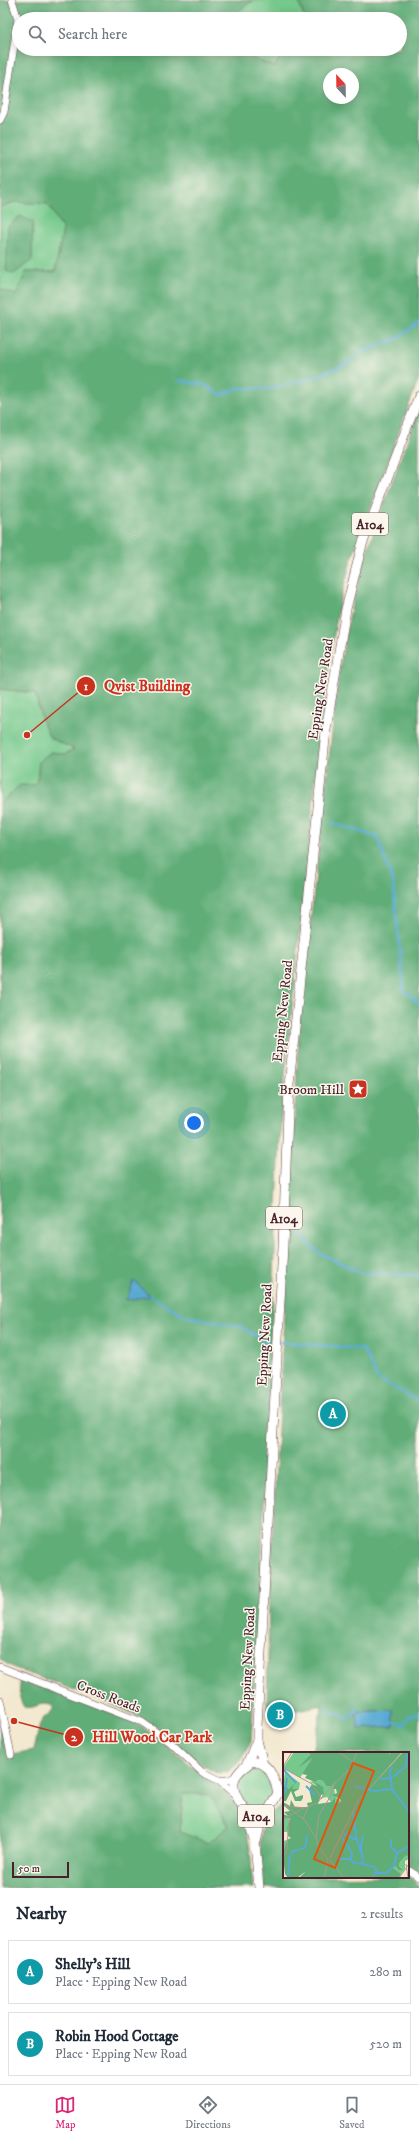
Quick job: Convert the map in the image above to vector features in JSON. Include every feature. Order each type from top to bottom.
[{"type":"main road","name":"Epping New Road","points":[[263,1764],[258,1740],[283,1246],[289,1085],[326,730],[346,609],[362,545],[419,396]]},
{"type":"main road","name":"Epping New Road","points":[[246,1766],[258,1740]]},
{"type":"main road","points":[[246,1766],[256,1762],[263,1764]]},
{"type":"main road","name":"A104","points":[[246,1811],[254,1816],[263,1814],[272,1807],[281,1794],[270,1772],[263,1764]]},
{"type":"main road","name":"A104","points":[[246,1766],[237,1776],[234,1785],[237,1796],[246,1811],[256,1843],[260,1888]]},
{"type":"main road","name":"A104","points":[[256,1843],[263,1814]]},
{"type":"street","points":[[12,0],[16,12]]},
{"type":"street","points":[[0,120],[4,112],[12,56]]},
{"type":"street","name":"Cross Roads","points":[[0,1670],[142,1722],[170,1742],[202,1772],[218,1780],[237,1796]]},
{"type":"street","points":[[0,1700],[11,1755]]},
{"type":"street","points":[[218,1780],[229,1780],[237,1776]]},
{"type":"street","points":[[409,1871],[419,1877]]},
{"type":"green space","points":[[0,0],[254,0],[237,12],[12,12],[12,56],[246,56],[275,67],[280,56],[407,56],[407,12],[302,12],[299,0],[419,0],[419,378],[351,561],[340,600],[329,663],[281,1115],[261,1574],[251,1741],[236,1766],[227,1772],[221,1773],[206,1767],[197,1761],[162,1731],[130,1712],[17,1669],[0,1659],[0,803],[20,785],[34,785],[37,781],[39,761],[51,752],[65,754],[74,749],[50,738],[42,721],[35,693],[0,689],[0,289],[16,295],[26,272],[55,272],[63,230],[48,204],[15,202],[0,207]]},
{"type":"green space","points":[[254,0],[299,0],[302,12],[237,12]]},
{"type":"green space","points":[[246,56],[280,56],[275,67]]},
{"type":"green space","points":[[15,202],[48,204],[63,230],[55,272],[26,272],[16,295],[0,289],[0,207]]},
{"type":"green space","points":[[20,216],[33,222],[32,260],[14,274],[6,271],[8,226]]},
{"type":"green space","points":[[419,408],[419,1876],[409,1869],[409,1752],[313,1752],[322,1705],[293,1711],[267,1709],[269,1601],[300,1014],[339,671],[351,608],[369,545]],"holes":[[[393,1710],[394,1726],[358,1728],[357,1712]]]},
{"type":"green space","points":[[0,689],[35,693],[42,721],[50,738],[74,749],[65,754],[51,752],[39,761],[37,780],[32,785],[0,803]]},
{"type":"green space","points":[[21,1680],[125,1717],[148,1731],[229,1795],[237,1805],[246,1827],[250,1851],[253,1888],[0,1888],[0,1721],[8,1755],[34,1750],[40,1724],[43,1719],[53,1710],[53,1706],[48,1704],[41,1704],[28,1708],[24,1707],[19,1691]],"holes":[[[183,1793],[209,1795],[229,1826],[208,1843],[180,1832]]]},
{"type":"green space","points":[[250,1769],[261,1770],[269,1783],[271,1791],[271,1801],[269,1806],[257,1812],[253,1810],[242,1798],[239,1788],[240,1778]]},
{"type":"green space","points":[[183,1793],[209,1795],[229,1826],[208,1843],[180,1832]]},
{"type":"green space","points":[[283,1804],[283,1878],[409,1877],[419,1885],[419,1888],[264,1888],[260,1841],[266,1821],[273,1812]]},
{"type":"water","points":[[134,1281],[150,1296],[126,1300]]},
{"type":"water","points":[[393,1710],[394,1726],[358,1729],[357,1712]]},
{"type":"waterway","points":[[178,380],[204,385],[221,395],[238,388],[270,389],[315,377],[347,363],[364,351],[396,339],[419,323]]},
{"type":"waterway","points":[[333,823],[377,837],[393,881],[404,990],[419,1004]]},
{"type":"waterway","points":[[297,1232],[319,1253],[362,1273],[413,1275],[419,1277]]},
{"type":"waterway","points":[[150,1296],[186,1316],[242,1327],[264,1341],[275,1342]]},
{"type":"waterway","points":[[280,1342],[363,1349],[378,1379],[419,1401]]},
{"type":"waterway","points":[[326,1709],[349,1719],[357,1708],[357,1712]]},
{"type":"waterway","points":[[394,1722],[404,1725],[410,1715],[419,1714]]},
{"type":"place","name":"Qvist Building","points":[[27,735]]},
{"type":"place","name":"Broom Hill","points":[[358,1089]]},
{"type":"place","name":"Shelly's Hill","points":[[333,1414]]},
{"type":"place","name":"Robin Hood Cottage","points":[[280,1715]]},
{"type":"place","name":"Hill Wood Car Park","points":[[14,1721]]}]
